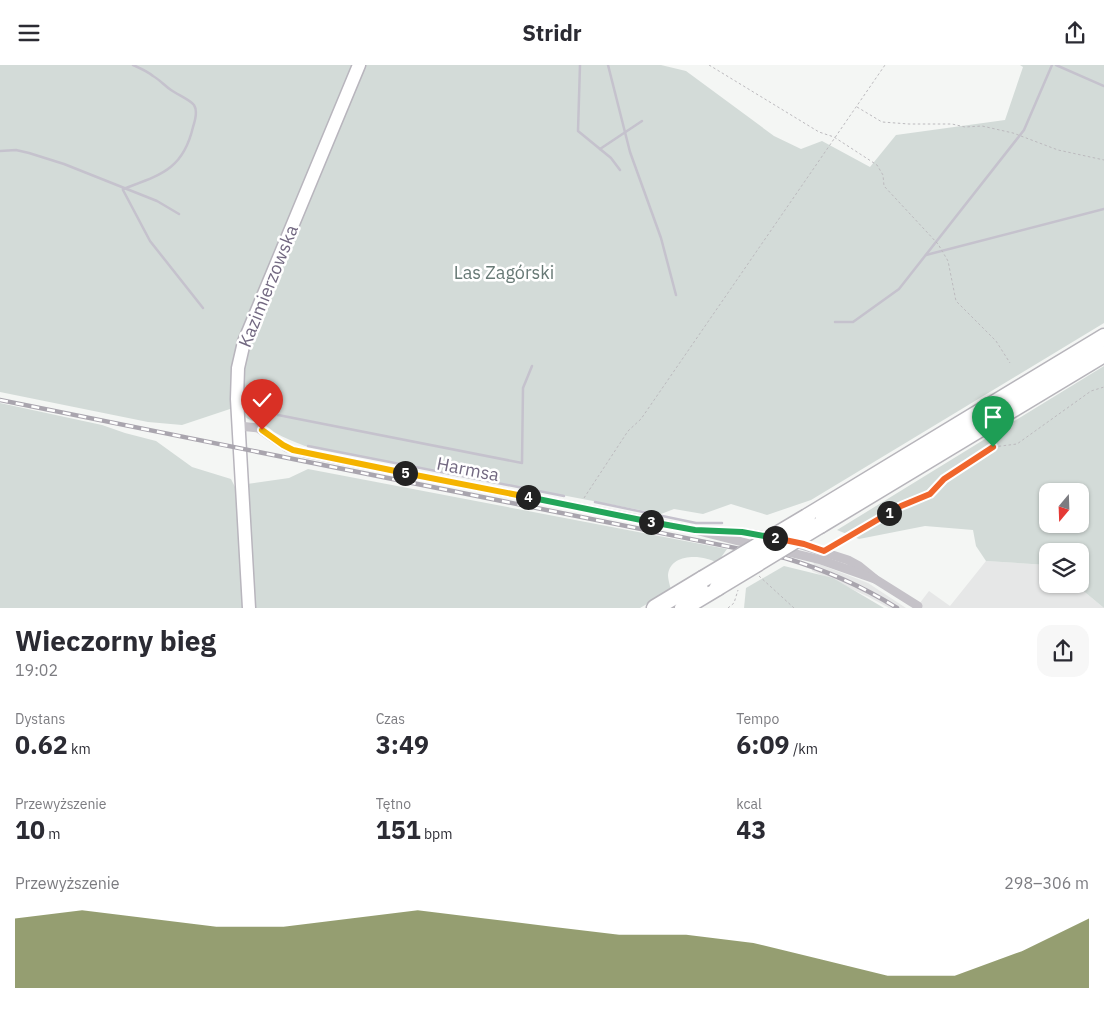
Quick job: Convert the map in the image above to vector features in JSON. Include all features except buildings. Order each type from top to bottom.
[{"type":"highway","points":[[683,608],[718,587],[813,521],[1104,337]]},
{"type":"highway","points":[[655,608],[703,579],[813,521],[1104,354]]},
{"type":"street","name":"Kazimierzowska","points":[[249,608],[237,399],[238,368],[244,342],[359,65]]},
{"type":"street","name":"Harmsa","points":[[240,426],[258,428],[287,448],[304,453],[695,530],[735,541],[805,555],[875,579]]},
{"type":"street","name":"Harmsa","points":[[695,530],[742,532],[804,544],[848,560],[918,606]]},
{"type":"path","points":[[709,65],[819,132],[834,137],[877,165],[883,175],[884,186],[938,244],[948,261],[956,301],[996,341],[1010,363]]},
{"type":"path","points":[[578,507],[628,431],[641,419],[885,65]]},
{"type":"path","points":[[856,107],[882,122],[909,125],[952,124],[964,127],[982,126],[1012,133],[1058,150],[1104,160]]},
{"type":"path","points":[[824,551],[901,506],[930,494],[944,479],[993,447],[1017,444],[1091,391],[1104,387]]},
{"type":"path","points":[[760,577],[794,608]]},
{"type":"path","points":[[728,608],[734,603],[739,588]]},
{"type":"shaded area","points":[[986,561],[1039,564],[1039,593],[1086,593],[1104,608],[916,608],[929,591],[950,606]]},
{"type":"shaded area","points":[[814,562],[868,583],[906,608],[889,608],[812,571]]},
{"type":"green space","points":[[0,65],[353,65],[258,292],[233,408],[182,425],[148,422],[0,392]]},
{"type":"green space","name":"Las Zagórski","points":[[365,65],[661,65],[686,71],[774,136],[801,149],[822,141],[870,167],[896,135],[1005,120],[1023,67],[1020,65],[1104,65],[1104,323],[811,500],[767,515],[731,504],[703,514],[674,509],[661,514],[305,446],[274,432],[263,424],[250,420],[244,415],[241,400],[242,379],[249,342]]},
{"type":"green space","points":[[1104,366],[1104,608],[1086,593],[1089,593],[1089,543],[1039,543],[1039,564],[986,561],[976,546],[973,530],[925,526],[859,539],[837,530]]},
{"type":"green space","points":[[0,403],[102,425],[156,441],[192,467],[231,479],[237,491],[244,608],[0,608]]},
{"type":"green space","points":[[308,469],[727,549],[717,563],[704,558],[688,557],[675,563],[670,568],[668,575],[671,590],[640,608],[253,608],[247,484],[289,478]]},
{"type":"green space","points":[[784,566],[833,578],[884,608],[744,608],[746,588]]},
{"type":"waterway","points":[[123,189],[159,175],[176,162],[189,141],[196,116],[196,110],[192,103],[158,79],[133,65]]},
{"type":"waterway","points":[[580,65],[578,131],[611,158],[620,170]]},
{"type":"waterway","points":[[608,65],[630,152],[661,238],[676,295]]},
{"type":"waterway","points":[[835,322],[853,322],[899,289],[1024,130],[1052,65]]},
{"type":"waterway","points":[[1056,65],[1104,86]]},
{"type":"waterway","points":[[600,149],[642,121]]},
{"type":"waterway","points":[[0,151],[16,150],[64,164],[157,201],[179,214]]},
{"type":"waterway","points":[[123,190],[150,241],[203,308]]},
{"type":"waterway","points":[[926,255],[1104,209]]},
{"type":"waterway","points":[[278,415],[522,463],[523,388],[532,366]]},
{"type":"waterway","points":[[308,446],[564,496]]},
{"type":"waterway","points":[[595,502],[696,523],[722,523]]},
{"type":"railway","points":[[0,400],[785,558],[843,579],[897,608]]},
{"type":"route","points":[[262,430],[287,448],[304,453],[695,530],[742,532],[766,536],[804,544],[824,551],[901,506],[930,494],[944,479],[993,447]]}]
